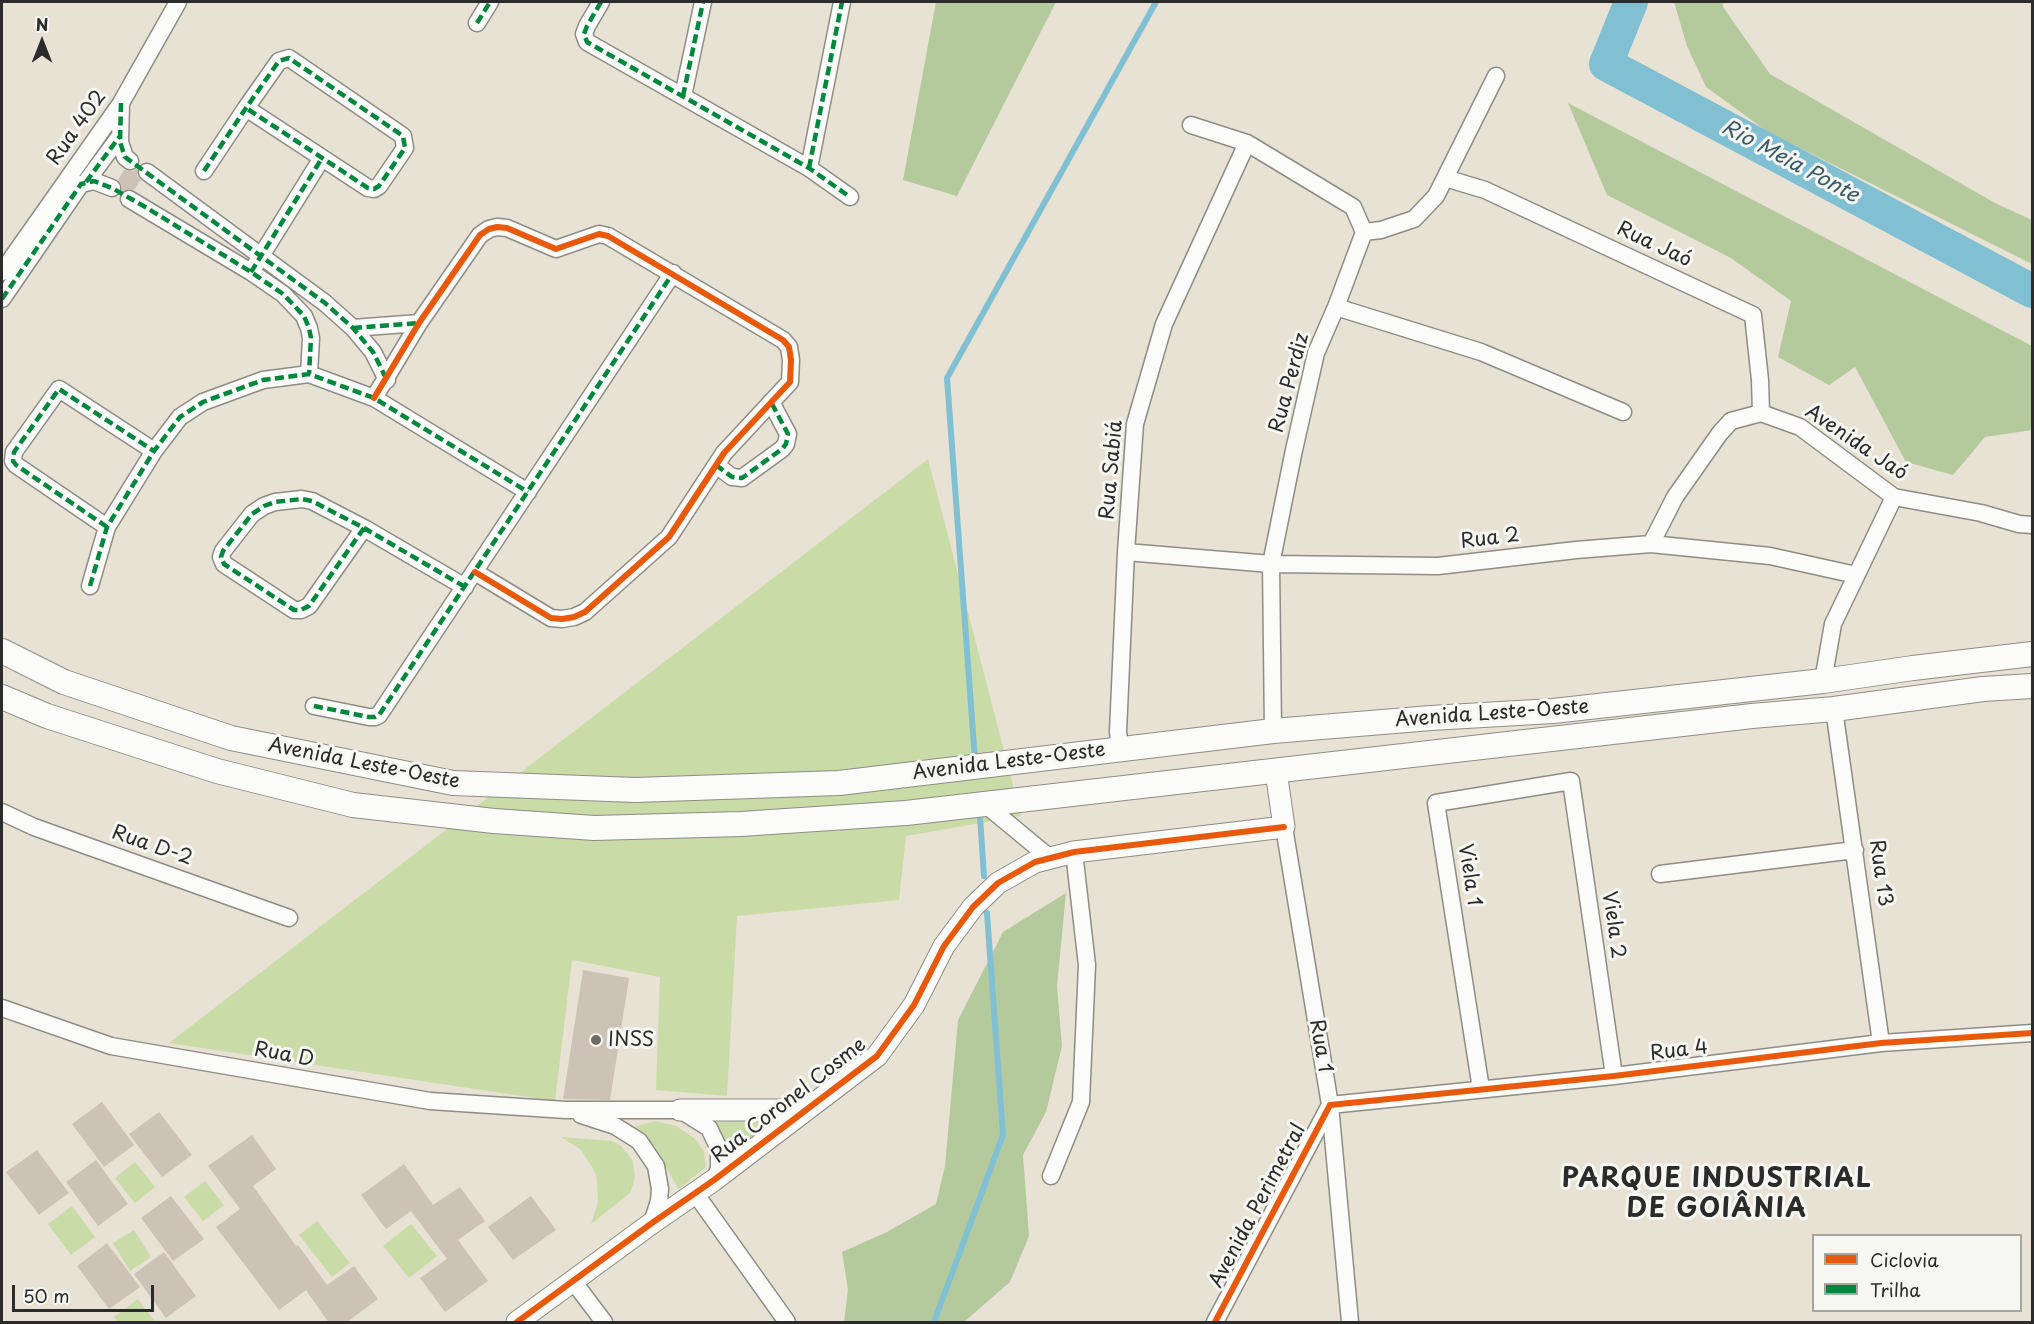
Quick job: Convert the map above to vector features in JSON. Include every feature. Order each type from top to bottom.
[{"type":"main road","name":"Avenida Leste-Oeste","points":[[2,651],[64,682],[231,738],[453,783],[635,790],[839,783],[1274,731],[1553,711],[1823,681],[2032,654]]},
{"type":"main road","name":"Avenida Leste-Oeste","points":[[2,697],[47,716],[217,771],[353,805],[494,821],[594,828],[816,820],[986,805],[1370,759],[1752,716],[1834,709],[1983,689],[2032,686]]},
{"type":"main road","points":[[1365,724],[1370,759]]},
{"type":"main road","points":[[741,787],[736,801],[741,824]]},
{"type":"main road","points":[[696,825],[708,815],[711,806],[710,797],[699,788]]},
{"type":"street","name":"Rua 402","points":[[2,272],[121,103],[178,2]]},
{"type":"street","points":[[477,23],[490,2]]},
{"type":"street","points":[[601,2],[587,26],[585,34],[587,42],[809,168],[850,197]]},
{"type":"street","points":[[683,96],[703,2]]},
{"type":"street","points":[[809,168],[842,2]]},
{"type":"street","points":[[204,171],[246,108],[279,60],[289,58],[403,136],[405,148],[379,186],[374,189],[368,188],[246,108]]},
{"type":"street","points":[[1191,125],[1247,143],[1353,207],[1364,232],[1381,230],[1414,219],[1436,196],[1496,76]]},
{"type":"street","points":[[121,103],[122,151],[130,161]]},
{"type":"street","points":[[86,182],[120,136]]},
{"type":"street","name":"Rua Sabiá","points":[[1120,749],[1118,732],[1126,552],[1135,424],[1164,324],[1247,143]]},
{"type":"street","points":[[251,272],[322,158]]},
{"type":"street","points":[[147,172],[325,303],[353,328],[373,352],[387,380]]},
{"type":"street","name":"Rua Jaó","points":[[1445,178],[1485,190],[1753,315],[1761,413]]},
{"type":"street","points":[[2,299],[81,184],[94,181],[112,188]]},
{"type":"street","points":[[129,199],[251,272],[283,294],[304,316],[311,338],[309,374]]},
{"type":"street","points":[[374,398],[387,380],[419,323],[480,235],[497,227],[507,228],[556,249],[604,234],[783,340],[789,347],[790,382],[724,453],[669,537],[585,612],[574,617],[551,618],[475,572]]},
{"type":"street","name":"Rua Perdiz","points":[[1274,731],[1271,564],[1316,353],[1364,232]]},
{"type":"street","points":[[314,706],[369,717],[379,715],[673,273]]},
{"type":"street","points":[[1336,307],[1481,352],[1623,412]]},
{"type":"street","points":[[353,328],[419,323]]},
{"type":"street","points":[[90,586],[107,527],[154,451],[180,417],[203,402],[263,380],[309,374],[374,398],[528,492]]},
{"type":"street","points":[[107,527],[16,465],[12,461],[14,453],[59,389],[154,451]]},
{"type":"street","points":[[716,465],[738,479],[782,449],[786,444],[788,434],[771,402]]},
{"type":"street","points":[[1651,544],[1675,497],[1720,433],[1731,421],[1761,413]]},
{"type":"street","name":"Avenida Jaó","points":[[1761,413],[1800,427],[1894,497],[2032,525]]},
{"type":"street","points":[[1823,681],[1833,624],[1894,497]]},
{"type":"street","points":[[364,528],[309,606],[301,610],[294,610],[224,564],[221,557],[223,551],[252,513],[275,502],[302,499],[312,501],[364,528],[465,587]]},
{"type":"street","name":"Rua 2","points":[[1126,552],[1271,564],[1438,566],[1651,544],[1770,556],[1856,575]]},
{"type":"street","name":"Rua 13","points":[[1834,709],[1856,850],[1881,1043]]},
{"type":"street","name":"Rua 1","points":[[1276,771],[1330,1105],[1350,1323]]},
{"type":"street","name":"Viela 2","points":[[1572,781],[1614,1076]]},
{"type":"street","name":"Viela 1","points":[[1481,1089],[1437,803],[1572,781]]},
{"type":"street","points":[[986,805],[1050,858]]},
{"type":"street","name":"Rua D-2","points":[[2,812],[34,827],[289,918]]},
{"type":"street","name":"Rua Coronel Cosme","points":[[517,1323],[652,1222],[714,1180],[877,1056],[914,1005],[944,946],[973,907],[998,883],[1035,862],[1074,852],[1284,827]]},
{"type":"street","points":[[1660,874],[1856,850]]},
{"type":"street","points":[[1051,1176],[1081,1102],[1087,965],[1074,852]]},
{"type":"street","name":"Rua D","points":[[2,1008],[111,1046],[430,1101],[566,1110],[680,1110]]},
{"type":"street","name":"Rua 4","points":[[1330,1105],[1614,1076],[1881,1043],[2032,1033]]},
{"type":"street","name":"Avenida Perimetral","points":[[1215,1323],[1330,1105]]},
{"type":"street","points":[[680,1110],[808,1108]]},
{"type":"street","name":"Rua D","points":[[566,1110],[615,1126],[639,1141],[656,1166],[660,1189],[659,1201],[652,1222]]},
{"type":"street","points":[[680,1110],[709,1128],[719,1149],[719,1169],[714,1180]]},
{"type":"street","points":[[695,1194],[787,1323]]},
{"type":"street","points":[[573,1281],[604,1323]]},
{"type":"green space","points":[[936,2],[1056,2],[957,196],[903,180]]},
{"type":"green space","points":[[1674,2],[1723,2],[1723,7],[1770,74],[1995,203],[2032,220],[2032,264],[1768,132],[1706,87],[1687,46]]},
{"type":"green space","points":[[1568,103],[2032,346],[2032,430],[1985,437],[1953,475],[1906,462],[1855,367],[1829,385],[1778,357],[1791,301],[1731,258],[1607,195]]},
{"type":"green space","points":[[928,459],[1021,816],[906,836],[899,900],[737,916],[727,1096],[656,1090],[660,977],[572,960],[555,1101],[169,1043]]},
{"type":"green space","points":[[1066,893],[1057,986],[1062,1046],[1046,1112],[1023,1155],[1029,1236],[1010,1282],[964,1322],[844,1322],[848,1290],[842,1252],[887,1232],[936,1204],[945,1166],[958,1020],[1003,932]]},
{"type":"green space","points":[[790,1117],[727,1164],[710,1123]]},
{"type":"green space","points":[[655,1121],[676,1126],[694,1138],[704,1151],[706,1167],[679,1189],[660,1158],[634,1127]]},
{"type":"green space","points":[[561,1137],[613,1141],[621,1146],[633,1161],[635,1178],[630,1193],[591,1224],[598,1202],[597,1178],[580,1149]]},
{"type":"green space","points":[[135,1162],[155,1187],[135,1203],[115,1178]]},
{"type":"green space","points":[[205,1181],[224,1205],[203,1221],[184,1197]]},
{"type":"green space","points":[[72,1206],[95,1237],[71,1255],[48,1224]]},
{"type":"green space","points":[[317,1221],[350,1263],[332,1277],[299,1235]]},
{"type":"green space","points":[[411,1224],[437,1256],[409,1278],[383,1246]]},
{"type":"green space","points":[[134,1230],[151,1257],[130,1271],[113,1243]]},
{"type":"green space","points":[[138,1299],[155,1322],[118,1322],[114,1317]]},
{"type":"building","points":[[138,168],[137,176],[141,180],[134,190],[129,189],[122,192],[122,186],[118,180],[124,170],[133,171]]},
{"type":"building","name":"INSS","points":[[583,970],[629,978],[610,1100],[563,1099]]},
{"type":"building","points":[[102,1102],[134,1145],[104,1167],[72,1124]]},
{"type":"building","points":[[159,1112],[192,1155],[162,1177],[129,1134]]},
{"type":"building","points":[[252,1135],[276,1169],[253,1186],[296,1246],[298,1245],[327,1285],[354,1266],[378,1299],[346,1323],[329,1323],[306,1290],[279,1310],[216,1227],[240,1209],[208,1166]]},
{"type":"building","points":[[37,1150],[69,1193],[39,1215],[6,1172]]},
{"type":"building","points":[[96,1160],[128,1204],[98,1226],[66,1182]]},
{"type":"building","points":[[404,1164],[433,1205],[460,1187],[485,1221],[458,1240],[488,1281],[445,1312],[420,1278],[447,1259],[411,1211],[386,1229],[361,1195]]},
{"type":"building","points":[[171,1196],[204,1239],[173,1261],[141,1218]]},
{"type":"building","points":[[531,1196],[556,1230],[513,1260],[488,1227]]},
{"type":"building","points":[[107,1243],[140,1287],[109,1309],[77,1266]]},
{"type":"building","points":[[164,1252],[196,1296],[166,1318],[134,1274]]},
{"type":"waterway","points":[[975,760],[947,378],[1156,2]]},
{"type":"waterway","name":"Rio Meia Ponte","points":[[1631,2],[1606,64],[2032,291]]},
{"type":"waterway","points":[[980,817],[984,876]]},
{"type":"waterway","points":[[934,1322],[1003,1135],[987,913]]},
{"type":"marked path","points":[[477,23],[490,2]]},
{"type":"marked path","points":[[601,2],[584,34],[587,42],[809,168],[850,197]]},
{"type":"marked path","points":[[683,96],[703,2]]},
{"type":"marked path","points":[[809,168],[842,2]]},
{"type":"marked path","points":[[204,171],[246,108],[279,61],[289,58],[403,136],[405,148],[379,186],[374,189],[368,188],[246,108]]},
{"type":"marked path","points":[[121,103],[120,142],[125,157],[325,303],[353,328],[373,352],[387,380]]},
{"type":"marked path","points":[[86,182],[120,136]]},
{"type":"marked path","points":[[251,272],[322,158]]},
{"type":"marked path","points":[[2,299],[81,184],[94,181],[112,188],[147,208],[283,294],[304,316],[309,328],[311,338],[309,374]]},
{"type":"marked path","points":[[314,706],[369,717],[379,715],[673,273]]},
{"type":"marked path","points":[[353,328],[419,323]]},
{"type":"marked path","points":[[90,586],[107,527],[154,451],[180,417],[203,402],[263,380],[309,374],[374,398],[528,492]]},
{"type":"marked path","points":[[107,527],[16,465],[13,461],[14,452],[59,389],[154,451]]},
{"type":"marked path","points":[[716,465],[732,477],[742,478],[782,449],[786,444],[788,434],[771,402]]},
{"type":"marked path","points":[[364,528],[309,606],[301,610],[294,610],[224,564],[221,557],[223,551],[252,514],[275,502],[302,499],[312,501],[364,528],[465,587]]},
{"type":"cycle path","points":[[374,398],[419,323],[480,235],[497,227],[507,228],[556,249],[599,234],[608,236],[783,340],[789,347],[790,382],[724,453],[669,537],[585,612],[574,617],[551,618],[475,572]]},
{"type":"cycle path","points":[[517,1322],[714,1180],[877,1056],[914,1005],[944,946],[973,907],[998,883],[1035,862],[1074,852],[1284,827]]},
{"type":"cycle path","points":[[1215,1322],[1330,1105],[1614,1076],[1881,1043],[2032,1033]]},
{"type":"place","name":"INSS","points":[[596,1040]]},
{"type":"district","name":"PARQUE INDUSTRIAL DE GOIÂNIA","points":[[1717,1195]]}]
